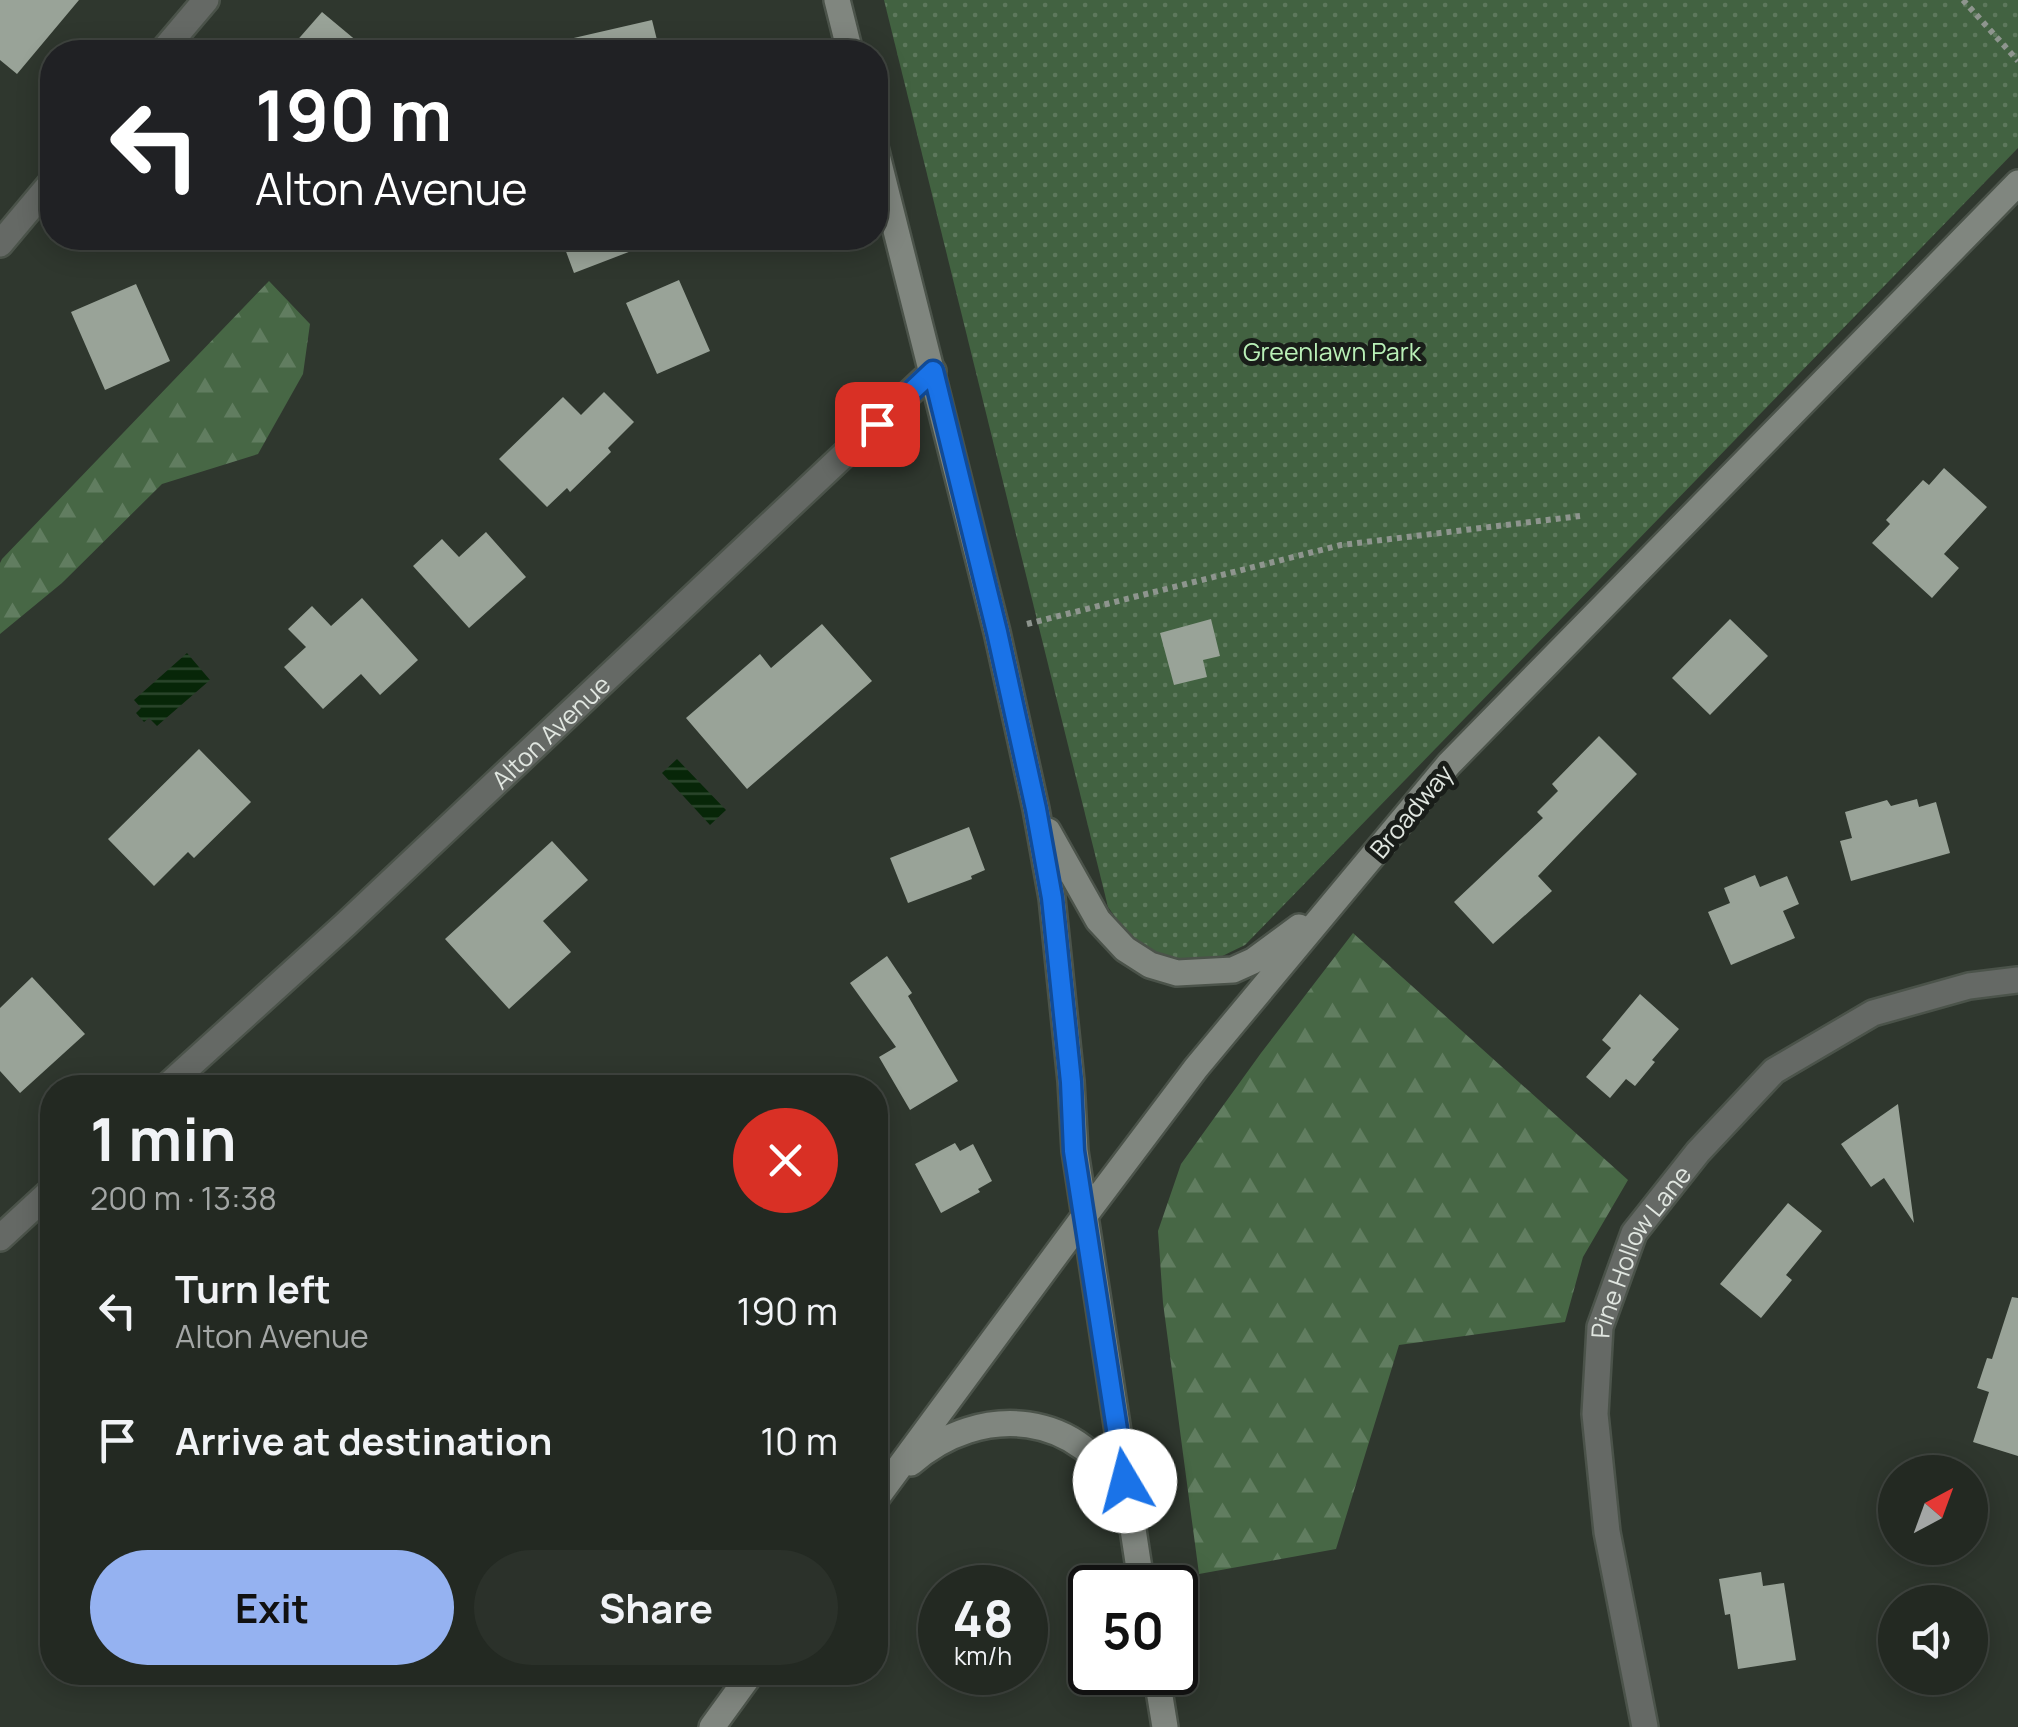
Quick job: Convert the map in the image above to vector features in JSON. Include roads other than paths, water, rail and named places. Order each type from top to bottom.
[{"type":"main road","points":[[837,0],[847,40]]},
{"type":"main road","name":"Broadway","points":[[888,1483],[1196,1068],[1449,764],[2018,183]]},
{"type":"main road","points":[[888,197],[997,632],[1036,809],[1052,898],[1074,1151],[1138,1565]]},
{"type":"main road","points":[[1036,809],[1098,920],[1137,957],[1177,973],[1233,970],[1253,961],[1348,884]]},
{"type":"main road","points":[[888,1486],[925,1451],[959,1433],[998,1423],[1040,1426],[1074,1439],[1094,1456],[1117,1486],[1131,1519]]},
{"type":"main road","points":[[712,1727],[743,1685]]},
{"type":"main road","points":[[1160,1695],[1165,1727]]},
{"type":"street","points":[[172,40],[206,0]]},
{"type":"street","points":[[0,244],[40,196]]},
{"type":"street","name":"Alton Avenue","points":[[179,1075],[346,924],[933,371]]},
{"type":"street","name":"Pine Hollow Lane","points":[[1646,1727],[1607,1532],[1595,1414],[1600,1327],[1634,1233],[1698,1152],[1774,1071],[1873,1013],[1968,986],[2018,980]]},
{"type":"street","points":[[3,1229],[40,1200]]},
{"type":"park label","name":"Greenlawn Park","points":[[1332,351]]}]
